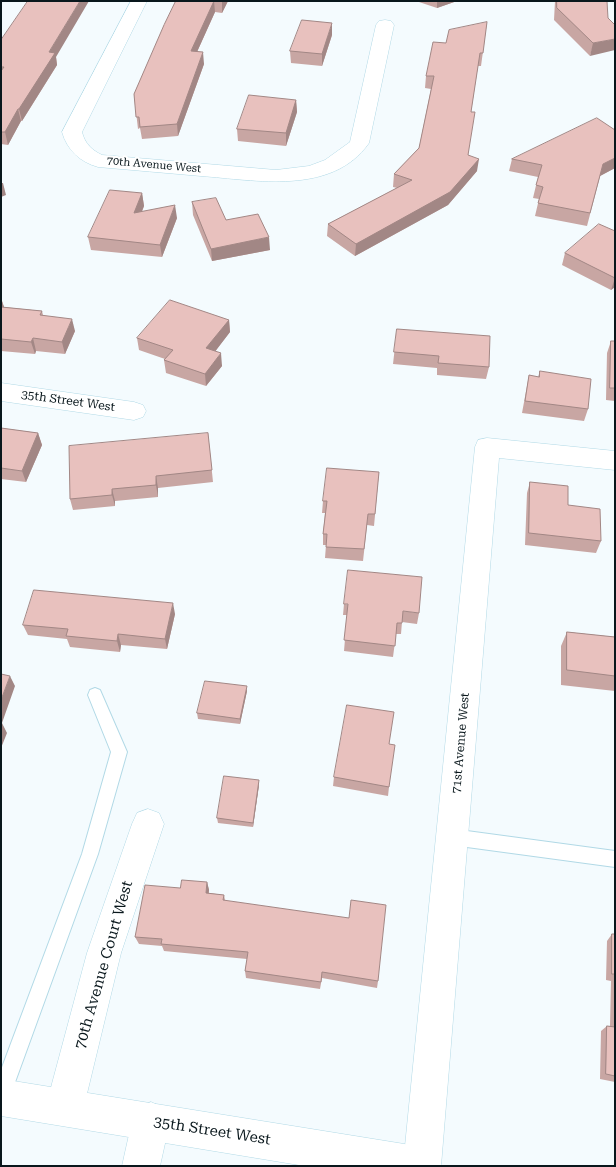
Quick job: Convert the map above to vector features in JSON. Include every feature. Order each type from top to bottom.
[{"type":"street","name":"70th Avenue West","points":[[139,1],[72,132],[74,140],[87,156],[98,161],[276,176],[319,170],[336,163],[350,154],[359,142],[385,24]]},
{"type":"street","name":"35th Street West","points":[[1,392],[134,410]]},
{"type":"street","name":"71st Avenue West","points":[[423,1166],[487,447],[615,461]]},
{"type":"street","name":"70th Avenue Court West","points":[[65,1106],[104,954],[148,824]]},
{"type":"street","name":"35th Street West","points":[[1,1097],[423,1166]]},
{"type":"street","points":[[141,1166],[151,1121]]},
{"type":"lane","points":[[1,1097],[90,854],[118,752],[96,695]]},
{"type":"lane","points":[[452,837],[615,859]]},
{"type":"building","points":[[28,1],[80,1],[49,52],[55,53],[5,132],[1,132],[1,71],[4,67],[1,67],[1,40]]},
{"type":"building","points":[[176,1],[214,1],[191,51],[203,52],[177,124],[140,127],[139,117],[136,117],[134,94]]},
{"type":"building","points":[[557,1],[607,1],[608,18],[615,25],[615,39],[593,43],[557,8]]},
{"type":"building","points":[[302,20],[332,23],[322,54],[290,51]]},
{"type":"building","points":[[487,22],[471,112],[475,112],[468,155],[479,159],[450,192],[356,244],[328,224],[412,180],[394,174],[419,148],[434,76],[426,76],[433,42],[446,43],[449,30]]},
{"type":"building","points":[[249,95],[296,100],[286,133],[237,129]]},
{"type":"building","points":[[597,118],[615,130],[615,158],[603,164],[590,213],[538,203],[543,187],[536,185],[542,165],[512,159]]},
{"type":"building","points":[[110,190],[142,193],[134,213],[175,205],[160,245],[88,237]]},
{"type":"building","points":[[216,198],[226,220],[258,214],[269,237],[211,249],[192,202]]},
{"type":"building","points":[[599,224],[615,231],[615,278],[565,253]]},
{"type":"building","points":[[170,300],[229,320],[206,348],[221,353],[205,374],[164,360],[173,350],[137,338]]},
{"type":"building","points":[[1,307],[42,311],[40,315],[72,319],[62,342],[33,338],[31,342],[1,339]]},
{"type":"building","points":[[397,329],[490,336],[489,367],[438,363],[439,356],[394,352]]},
{"type":"building","points":[[611,341],[615,341],[615,388],[610,388]]},
{"type":"building","points":[[540,371],[591,379],[588,409],[525,401],[529,375],[539,377]]},
{"type":"building","points":[[1,428],[38,433],[22,471],[1,468]]},
{"type":"building","points":[[208,433],[212,470],[156,476],[156,485],[112,489],[112,495],[70,499],[69,446]]},
{"type":"building","points":[[327,468],[379,472],[375,514],[368,514],[364,549],[326,547],[327,534],[323,534],[327,501],[323,501]]},
{"type":"building","points":[[530,482],[568,486],[568,505],[600,509],[601,541],[529,533]]},
{"type":"building","points":[[348,570],[422,577],[419,613],[403,611],[402,623],[397,623],[395,646],[344,640],[348,604],[344,604]]},
{"type":"building","points":[[34,590],[173,603],[165,639],[118,634],[117,641],[66,636],[68,629],[23,625]]},
{"type":"building","points":[[567,632],[615,637],[615,676],[567,670]]},
{"type":"building","points":[[1,674],[10,676],[1,700]]},
{"type":"building","points":[[205,681],[247,686],[240,719],[197,713]]},
{"type":"building","points":[[347,705],[394,712],[389,744],[395,745],[389,787],[334,777]]},
{"type":"building","points":[[224,776],[259,780],[253,823],[217,818]]},
{"type":"building","points":[[182,880],[207,882],[206,893],[224,895],[223,900],[349,918],[351,900],[386,905],[378,981],[322,972],[321,982],[245,971],[248,952],[161,944],[162,939],[135,937],[145,885],[180,888]]},
{"type":"building","points":[[612,934],[615,934],[615,974],[612,974]]},
{"type":"building","points":[[607,1026],[615,1027],[615,1076],[606,1074]]}]
